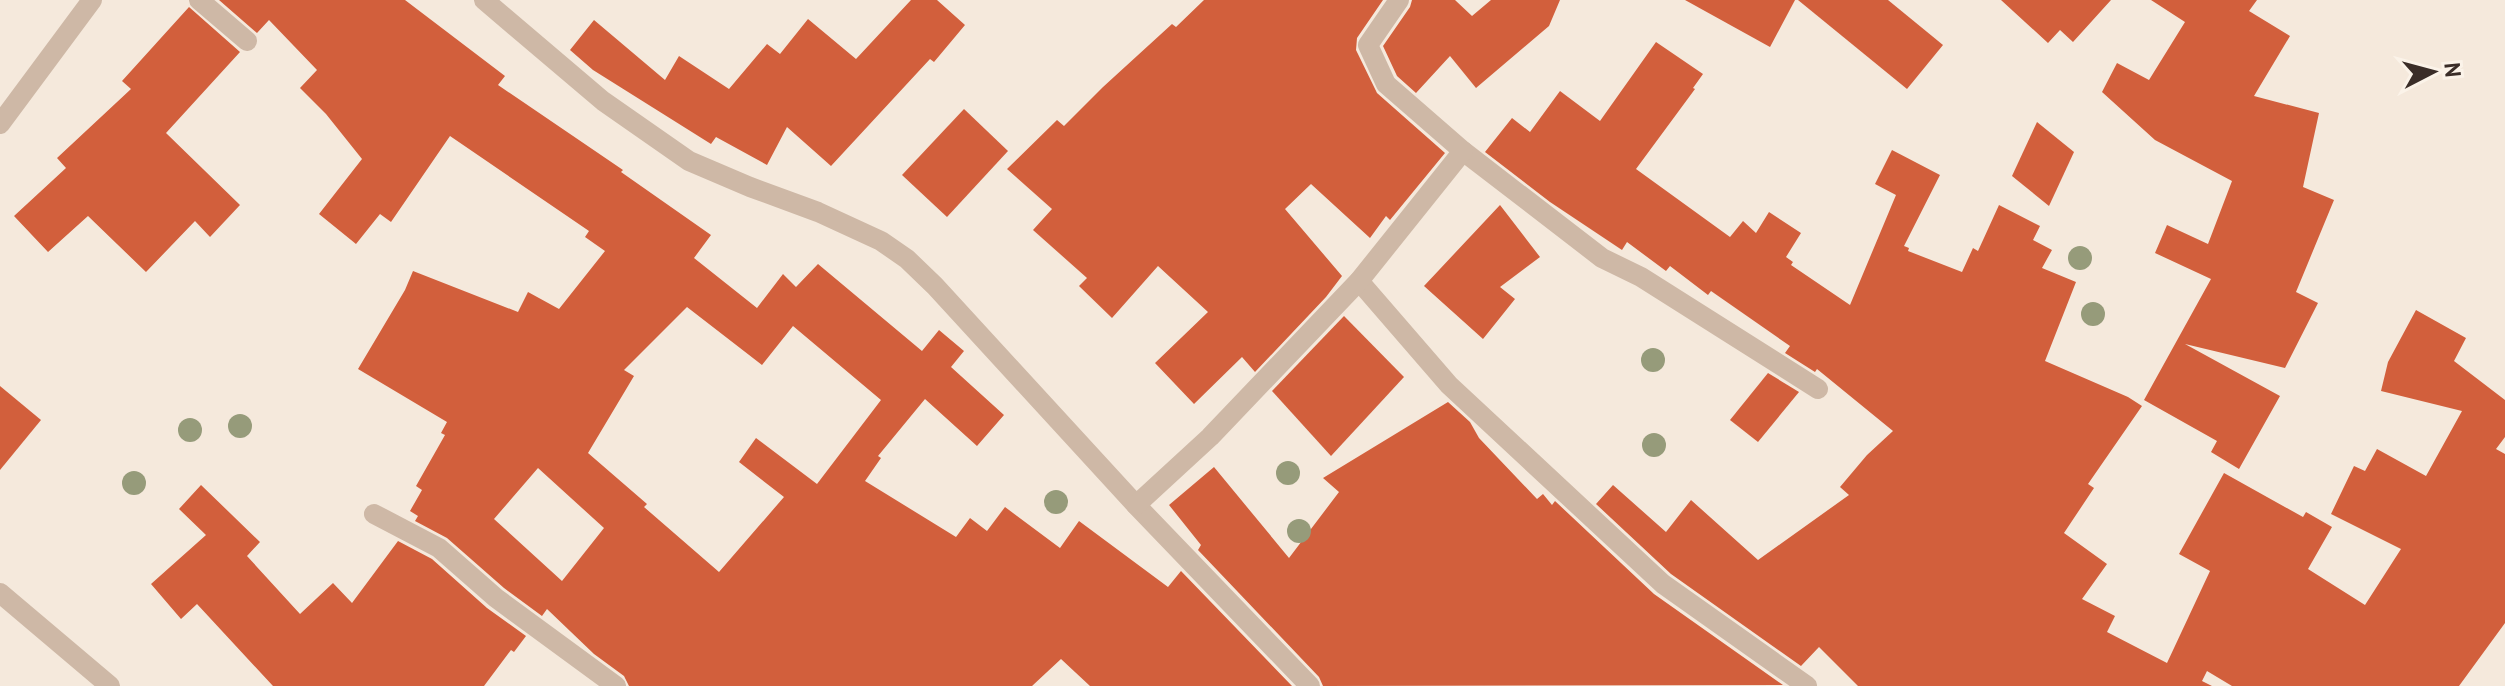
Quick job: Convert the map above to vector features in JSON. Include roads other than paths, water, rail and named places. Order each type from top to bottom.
[{"type":"street","points":[[0,124],[92,0]]},
{"type":"street","points":[[199,0],[247,41]]},
{"type":"street","points":[[484,0],[603,101],[689,161],[818,212],[881,241],[907,259],[1310,686]]},
{"type":"street","points":[[1399,0],[1368,45],[1386,84],[1463,151],[1602,258],[1641,277],[1818,389]]},
{"type":"street","points":[[1136,505],[1210,437],[1359,281],[1463,151]]},
{"type":"street","points":[[1359,281],[1449,385],[1663,584],[1807,686]]},
{"type":"street","points":[[374,514],[439,548],[496,598],[616,686]]},
{"type":"street","points":[[0,593],[110,686]]}]
